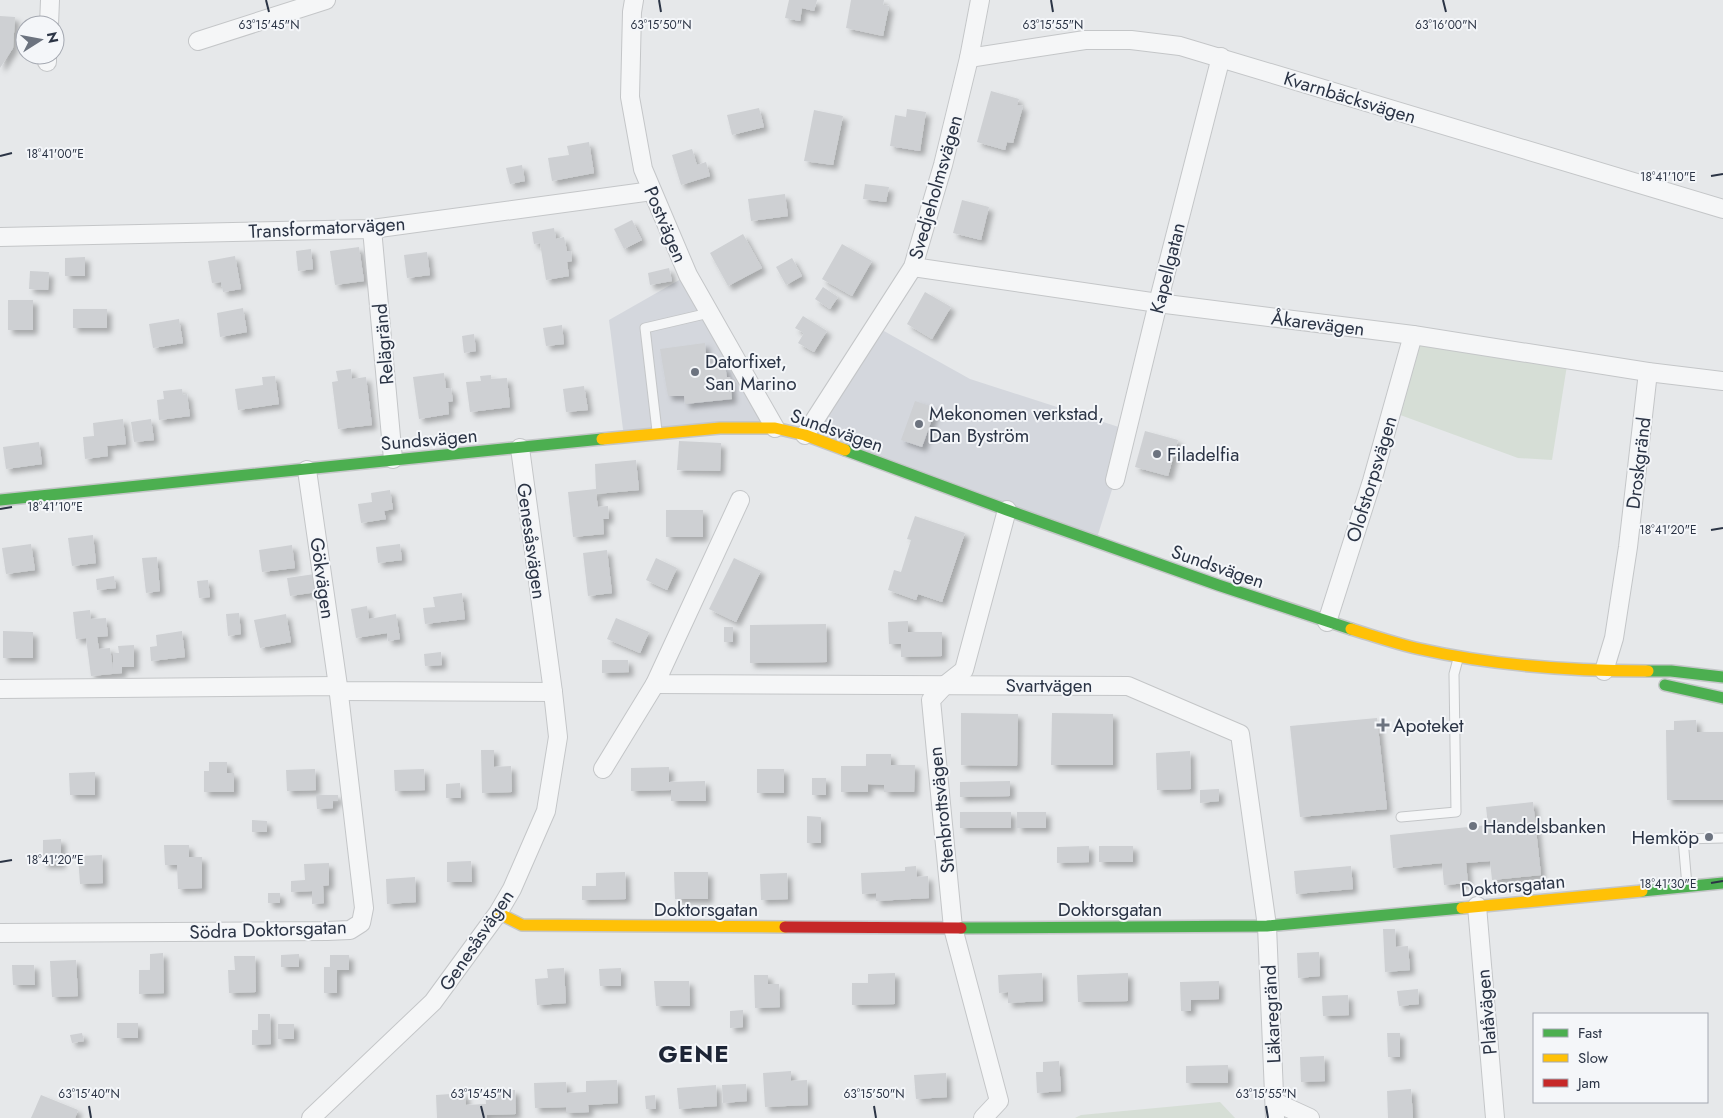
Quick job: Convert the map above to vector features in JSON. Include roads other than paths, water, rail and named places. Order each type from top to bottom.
[{"type":"street","points":[[49,15],[50,0]]},
{"type":"street","points":[[198,42],[326,0]]},
{"type":"street","name":"Postvägen","points":[[634,0],[632,12],[630,97],[643,168],[688,275],[775,428]]},
{"type":"street","name":"Svedjeholmsvägen","points":[[804,435],[913,267],[943,165],[969,58],[980,0]]},
{"type":"street","name":"Kvarnbäcksvägen","points":[[969,58],[1085,40],[1132,40],[1180,46],[1222,57],[1436,124],[1723,209]]},
{"type":"street","name":"Kapellgatan","points":[[1116,480],[1158,302],[1222,57]]},
{"type":"street","name":"Transformatorvägen","points":[[0,237],[372,229],[652,191]]},
{"type":"street","name":"Relägränd","points":[[372,229],[393,459]]},
{"type":"street","name":"Åkarevägen","points":[[913,267],[1158,302],[1413,335],[1648,372],[1723,381]]},
{"type":"street","name":"Olofstorpsvägen","points":[[1327,622],[1372,481],[1413,335]]},
{"type":"street","name":"Droskgränd","points":[[1604,671],[1614,638],[1628,547],[1648,372]]},
{"type":"street","name":"Sundsvägen","points":[[0,500],[657,433],[720,428],[775,428],[804,435],[1218,585],[1327,622],[1418,649],[1458,657],[1519,665],[1604,671]]},
{"type":"street","name":"Genesåsvägen","points":[[311,1118],[433,1002],[498,913],[512,889],[546,811],[558,737],[520,448]]},
{"type":"street","name":"Gökvägen","points":[[308,470],[338,688]]},
{"type":"street","points":[[603,769],[655,684],[740,500]]},
{"type":"street","name":"Stenbrottsvägen","points":[[983,1118],[999,1102],[953,928],[931,700],[945,685],[964,670],[1007,510]]},
{"type":"street","points":[[1604,671],[1670,671],[1723,677]]},
{"type":"street","points":[[1604,671],[1723,698]]},
{"type":"street","name":"Svartvägen","points":[[655,684],[1128,686],[1240,734],[1267,926]]},
{"type":"street","points":[[0,689],[338,688],[553,692]]},
{"type":"street","name":"Södra Doktorsgatan","points":[[0,933],[327,931],[350,930],[361,923],[364,908],[338,688]]},
{"type":"street","name":"Doktorsgatan","points":[[498,913],[522,925],[953,928],[1267,926],[1723,883]]},
{"type":"street","name":"Platåvägen","points":[[1477,906],[1494,1118]]},
{"type":"street","name":"Läkaregränd","points":[[1267,926],[1275,1110]]},
{"type":"street","points":[[1275,1110],[1310,1118]]},
{"type":"lane","points":[[657,433],[645,328],[709,313]]},
{"type":"lane","points":[[1402,818],[1456,812],[1454,674],[1458,657]]},
{"type":"lane","points":[[1687,886],[1683,839],[1723,838]]},
{"type":"place","name":"Datorfixet, San Marino","points":[[695,372]]},
{"type":"place","name":"Mekonomen verkstad, Dan Byström","points":[[919,424]]},
{"type":"place","name":"Filadelfia","points":[[1157,454]]},
{"type":"place","name":"Apoteket","points":[[1383,725]]},
{"type":"place","name":"Handelsbanken","points":[[1473,826]]},
{"type":"place","name":"Hemköp","points":[[1709,837]]},
{"type":"district","name":"GENE","points":[[694,1054]]}]
